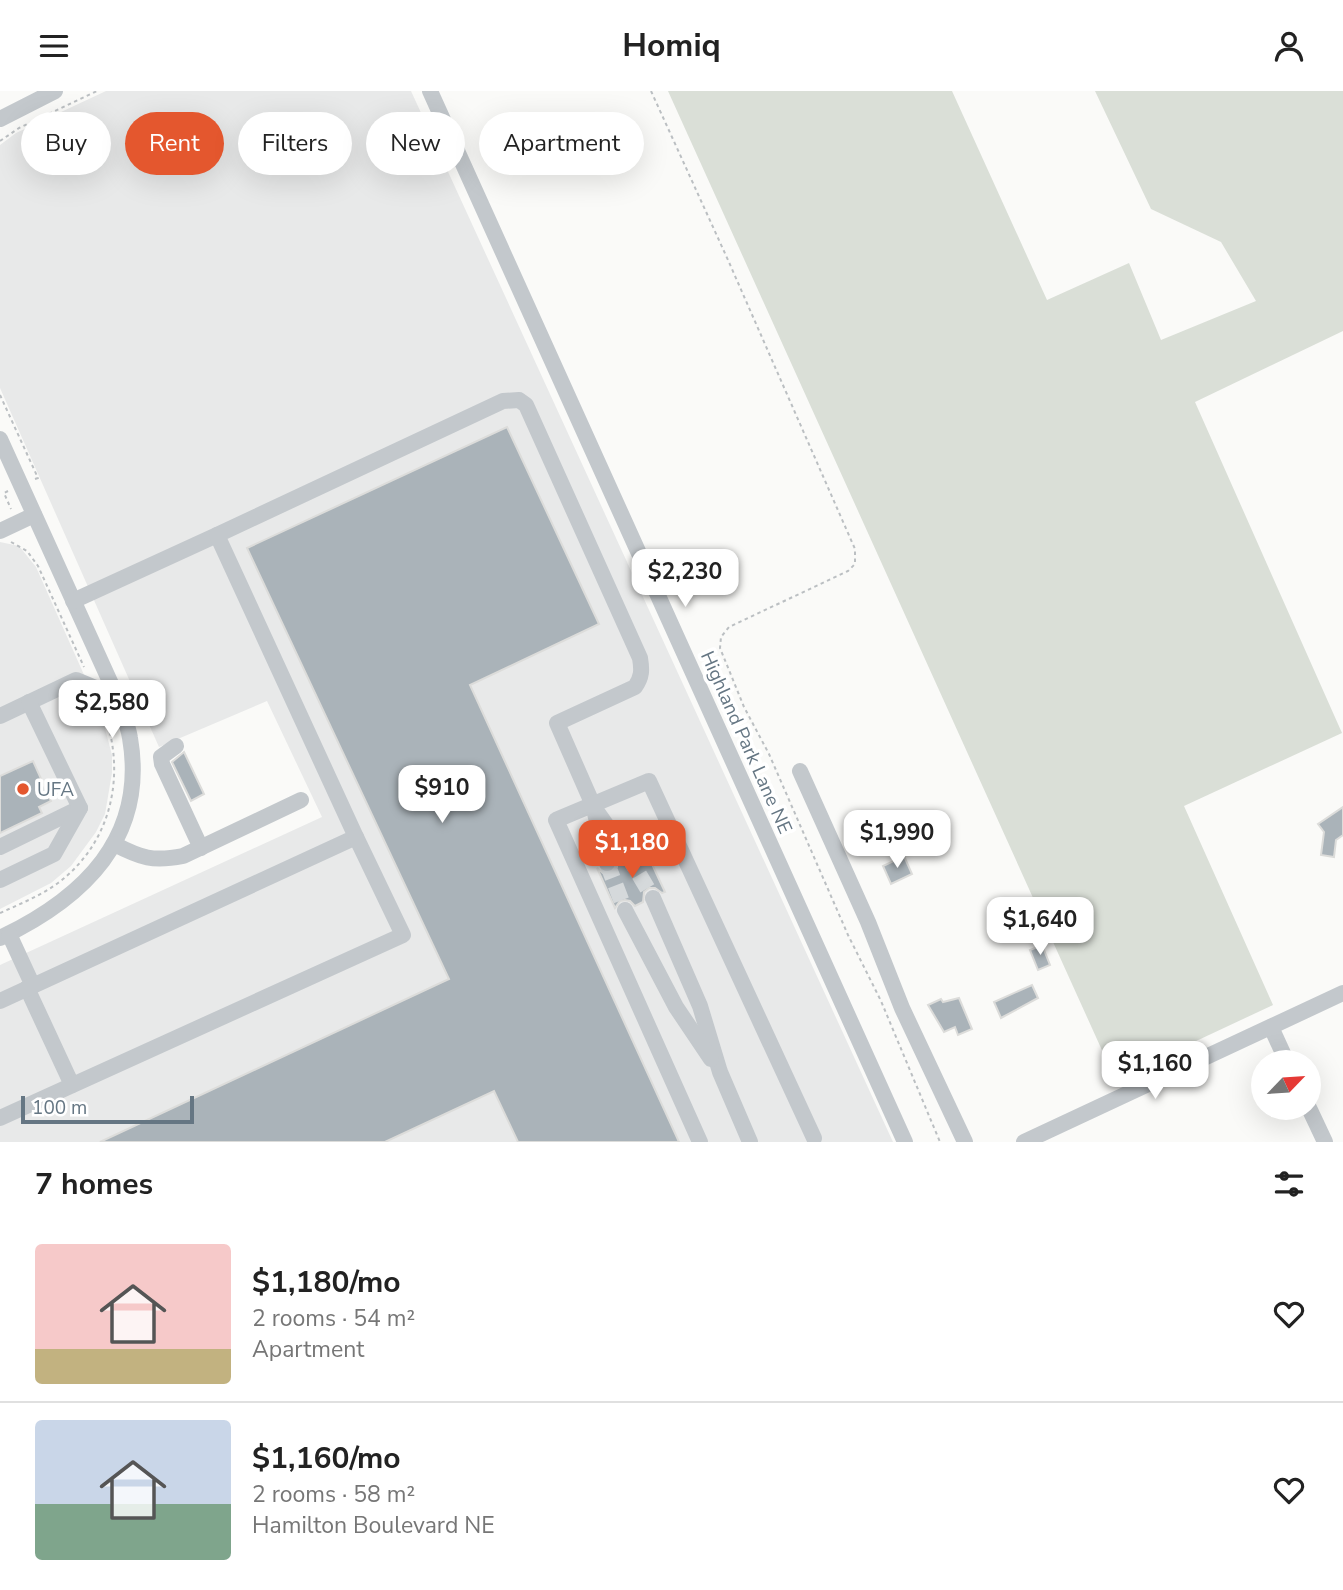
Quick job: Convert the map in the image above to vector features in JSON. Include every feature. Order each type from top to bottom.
[{"type":"street","points":[[0,119],[55,91]]},
{"type":"street","name":"Highland Park Lane NE","points":[[430,91],[905,1142]]},
{"type":"street","points":[[73,601],[503,401],[519,400],[526,405],[640,658],[642,671],[635,687],[556,723],[593,805],[627,854]]},
{"type":"street","points":[[0,439],[117,697],[130,735],[134,772],[126,821],[114,844],[87,881],[33,922],[4,936],[30,987],[72,1085]]},
{"type":"street","points":[[6,537],[34,515]]},
{"type":"street","points":[[0,1118],[403,935],[217,535]]},
{"type":"street","points":[[0,716],[76,680],[117,697]]},
{"type":"street","points":[[29,702],[80,808]]},
{"type":"street","points":[[176,746],[161,757],[162,764],[201,848]]},
{"type":"street","points":[[800,771],[868,922],[902,1008],[965,1142]]},
{"type":"street","points":[[700,1142],[556,820],[649,781],[814,1138]]},
{"type":"street","points":[[114,844],[142,858],[164,860],[183,856],[301,800]]},
{"type":"street","points":[[593,805],[607,863]]},
{"type":"street","points":[[0,847],[80,808]]},
{"type":"street","points":[[0,880],[54,854],[80,808]]},
{"type":"street","points":[[0,1001],[356,837]]},
{"type":"street","points":[[653,898],[700,1006],[720,1072],[751,1142]]},
{"type":"street","points":[[625,910],[676,1007],[720,1072]]},
{"type":"street","points":[[1024,1142],[1343,993]]},
{"type":"street","points":[[1271,1027],[1282,1050]]},
{"type":"street","points":[[1315,1120],[1325,1142]]},
{"type":"path","points":[[0,141],[31,122],[97,91]]},
{"type":"path","points":[[651,91],[855,548],[855,563],[848,571],[729,627],[721,637],[720,648],[744,707],[769,754],[848,935],[881,1001],[940,1142]]},
{"type":"path","points":[[0,395],[38,478],[33,480]]},
{"type":"path","points":[[10,513],[12,511],[4,493],[15,488]]},
{"type":"path","points":[[6,537],[27,551],[38,566],[84,667]]},
{"type":"shaded area","points":[[106,91],[411,91],[421,112],[366,112],[366,175],[450,175],[893,1142],[0,1142],[0,965],[322,817],[267,701],[159,747],[0,388],[0,145],[21,131],[21,175],[111,175],[111,112],[61,112]]},
{"type":"shaded area","points":[[668,91],[952,91],[1047,300],[1129,263],[1161,340],[1256,301],[1221,242],[1151,209],[1095,91],[1343,91],[1343,331],[1195,402],[1342,733],[1184,806],[1273,1005],[1115,1079]]},
{"type":"shaded area","name":"UFA","points":[[0,542],[19,546],[36,567],[101,713],[112,755],[112,773],[105,814],[96,832],[71,866],[51,883],[0,909]]},
{"type":"building","points":[[507,427],[599,624],[470,685],[679,1142],[518,1142],[494,1091],[385,1142],[100,1142],[449,979],[247,548]]},
{"type":"building","points":[[184,752],[204,794],[191,801],[172,762]]},
{"type":"building","name":"UFA","points":[[33,761],[51,801],[39,807],[42,813],[0,833],[0,776]]},
{"type":"building","points":[[1343,807],[1343,835],[1336,840],[1334,857],[1321,855],[1324,832],[1318,824]]},
{"type":"building","points":[[644,847],[665,892],[649,888],[644,892],[643,902],[635,906],[630,901],[620,901],[615,908],[597,868],[603,873],[609,873],[617,867],[617,859],[623,864],[632,863],[637,858],[636,850]]},
{"type":"building","points":[[904,856],[912,874],[891,884],[883,866]]},
{"type":"building","points":[[1042,945],[1050,965],[1038,970],[1030,950]]},
{"type":"building","points":[[1032,985],[1038,998],[1001,1018],[994,1002]]},
{"type":"building","points":[[959,998],[972,1029],[958,1035],[955,1027],[944,1032],[928,1005],[941,999],[943,1002]]},
{"type":"tunnel","points":[[627,854],[653,898]]},
{"type":"tunnel","points":[[607,863],[625,910]]},
{"type":"place","name":"UFA","points":[[23,789]]}]
